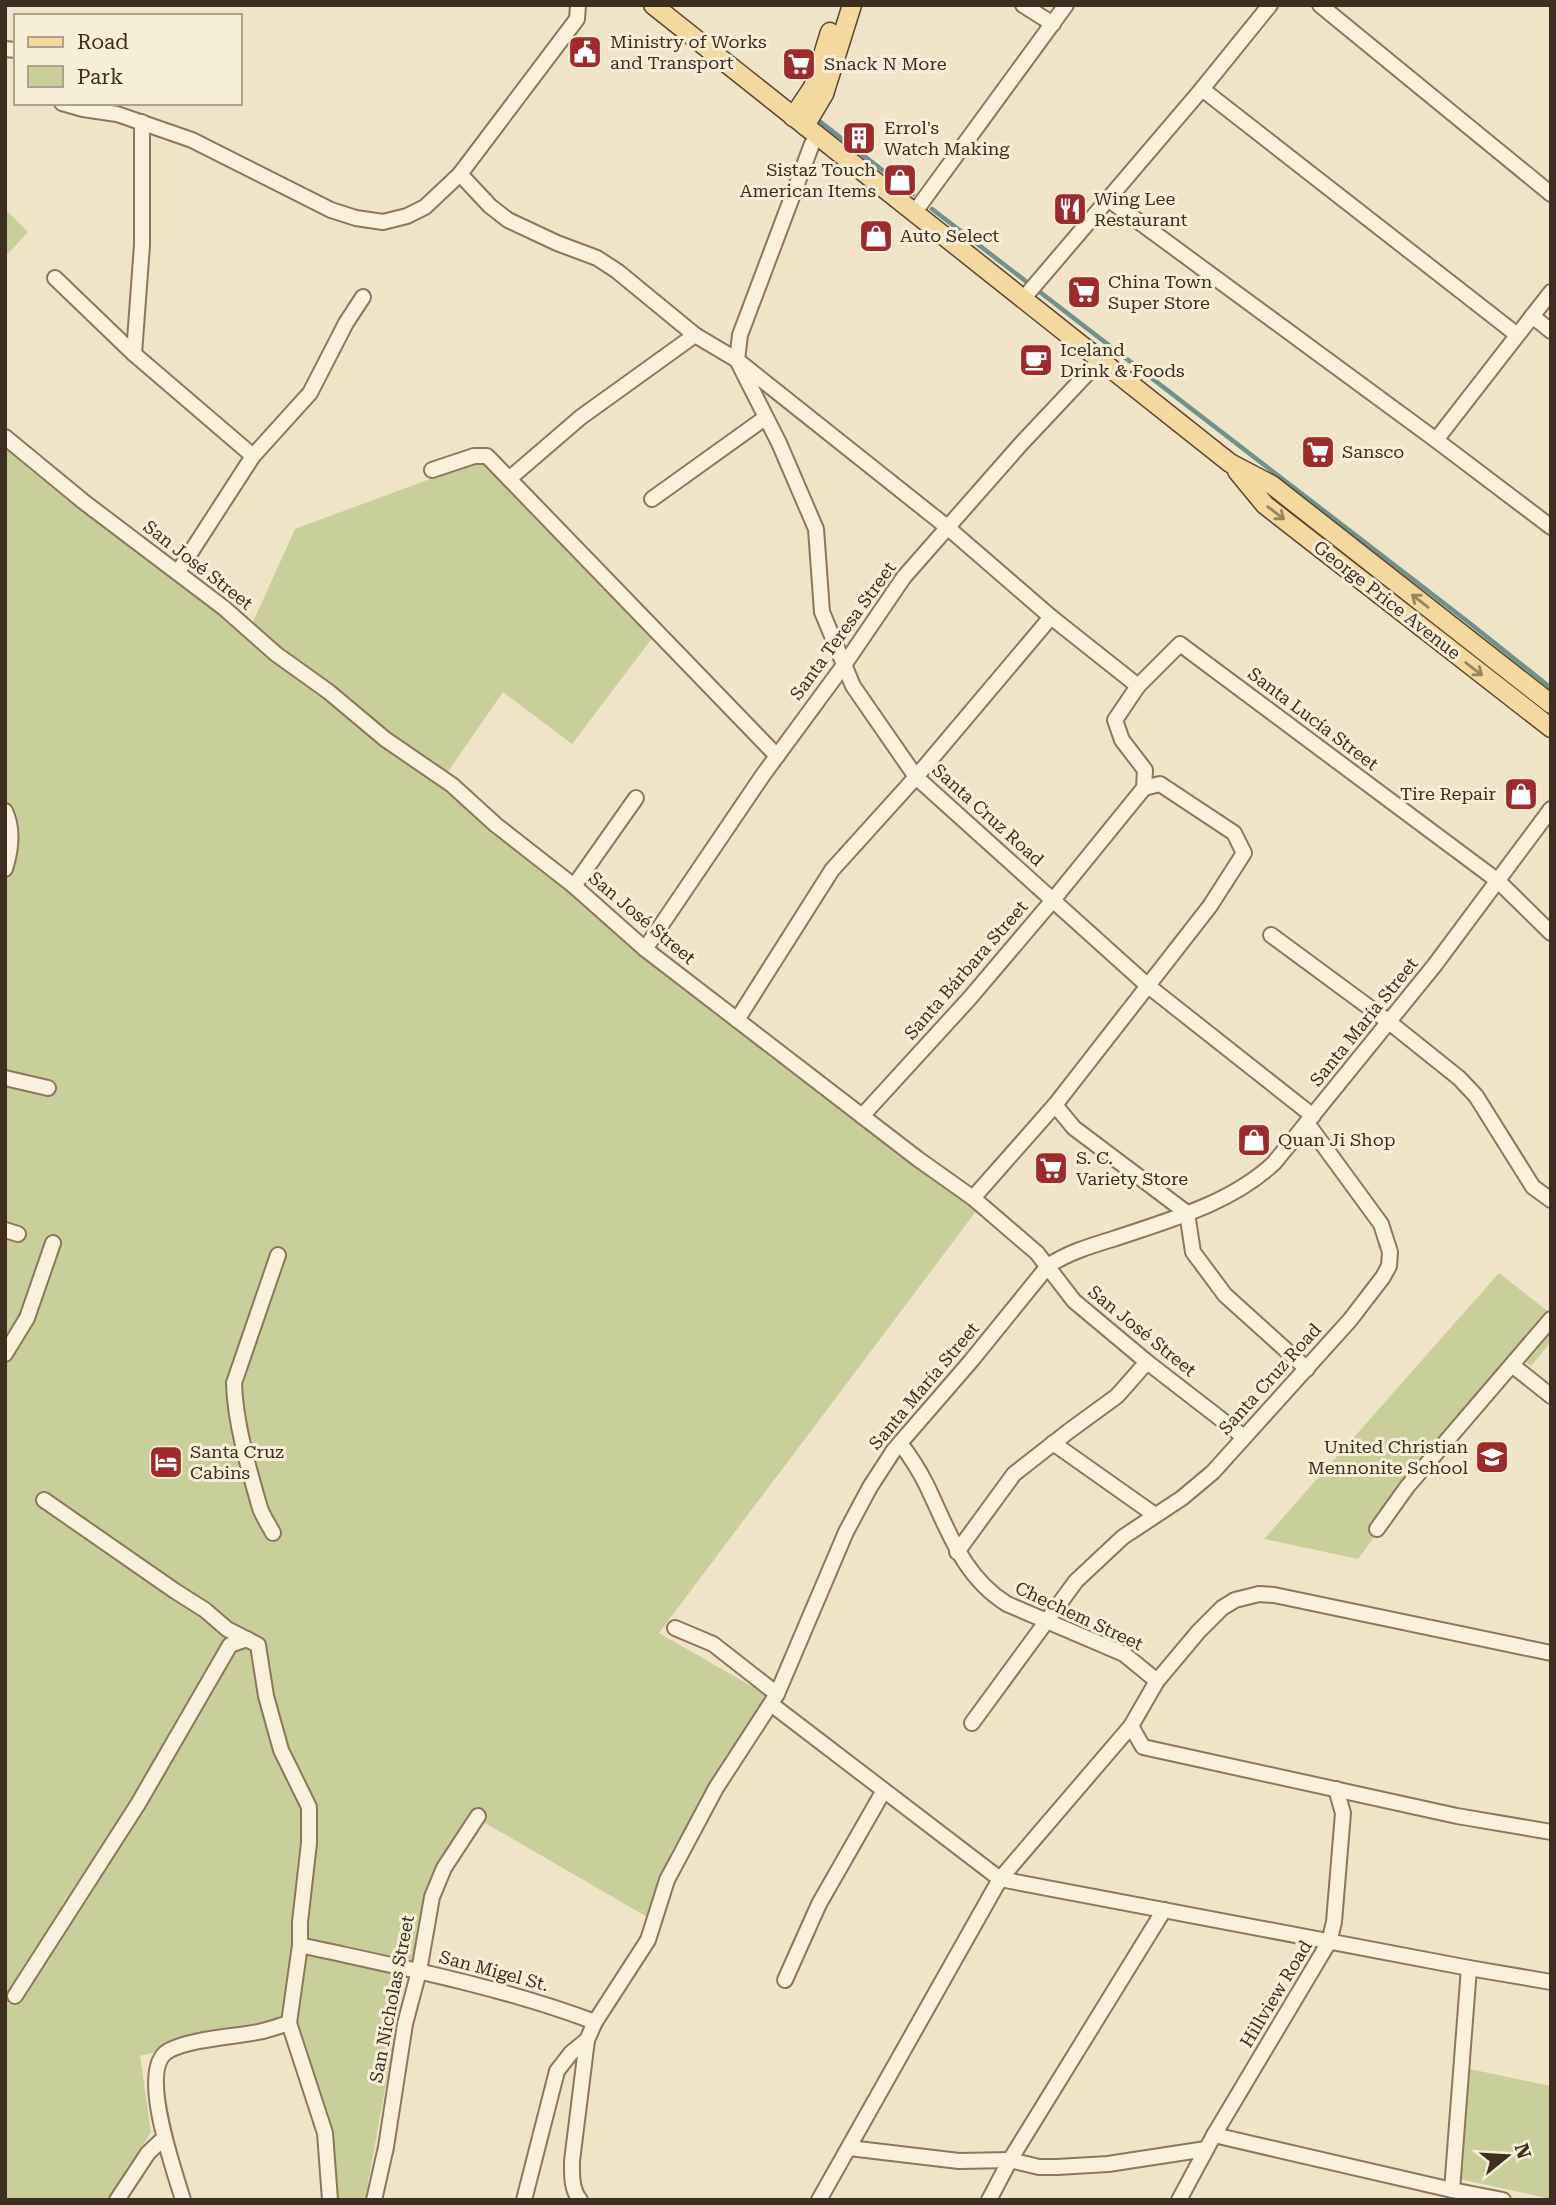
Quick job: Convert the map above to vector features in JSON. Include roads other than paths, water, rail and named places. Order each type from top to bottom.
[{"type":"main road","name":"George Price Avenue","points":[[653,5],[1230,463],[1272,485],[1551,704]]},
{"type":"main road","points":[[805,126],[813,87],[839,5]]},
{"type":"main road","points":[[805,126],[824,94],[852,5]]},
{"type":"main road","name":"George Price Avenue","points":[[1230,463],[1265,505],[1551,728]]},
{"type":"street","points":[[69,105],[117,114],[192,139],[331,210],[356,218],[383,222],[407,216],[425,207],[460,174],[577,19],[578,5]]},
{"type":"street","points":[[1023,5],[1053,24]]},
{"type":"street","points":[[914,213],[1066,5]]},
{"type":"street","points":[[1023,299],[1270,5]]},
{"type":"street","points":[[1320,5],[1551,194]]},
{"type":"street","points":[[1202,89],[1516,334]]},
{"type":"street","points":[[134,354],[142,245],[142,122]]},
{"type":"street","points":[[737,360],[740,335],[812,144],[805,126]]},
{"type":"street","points":[[460,174],[490,206],[508,220],[597,258],[617,271],[695,335],[737,360],[947,527],[1051,617],[1138,686],[1115,720],[1122,740],[1145,770],[1160,784],[1234,833],[1244,853],[1210,906],[1055,1105],[973,1198]]},
{"type":"street","points":[[1108,199],[1551,527]]},
{"type":"street","points":[[55,278],[134,354],[253,456]]},
{"type":"street","points":[[1436,440],[1551,292]]},
{"type":"street","points":[[178,572],[253,456],[310,393],[346,323],[363,297]]},
{"type":"street","points":[[1532,316],[1551,331]]},
{"type":"street","points":[[509,479],[581,417],[695,335]]},
{"type":"street","name":"Santa Cruz Road","points":[[737,360],[779,443],[816,529],[822,612],[853,686],[916,776],[1147,985],[1310,1119],[1381,1224],[1390,1252],[1389,1266],[1383,1277],[1350,1320],[1213,1472],[1199,1485],[1123,1537],[1076,1581],[972,1723]]},
{"type":"street","name":"Santa Teresa Street","points":[[645,949],[904,577],[1020,445],[1101,360]]},
{"type":"street","points":[[652,499],[765,418]]},
{"type":"street","name":"San José Street","points":[[5,437],[385,739],[452,785],[645,949],[973,1198],[1037,1253],[1074,1301],[1244,1437]]},
{"type":"street","points":[[432,470],[474,456],[487,456],[777,756]]},
{"type":"street","points":[[737,1020],[832,870],[1051,617]]},
{"type":"street","name":"Santa Lucía Street","points":[[1138,686],[1180,644],[1499,881],[1551,933]]},
{"type":"street","points":[[1145,770],[1144,788],[1160,784]]},
{"type":"street","name":"Santa Bárbara Street","points":[[862,1116],[969,999],[1144,788]]},
{"type":"street","points":[[574,886],[636,798]]},
{"type":"street","name":"Santa María Street","points":[[524,2200],[557,2071],[570,2053],[587,2040],[595,2022],[648,1940],[667,1880],[728,1768],[774,1699],[846,1532],[881,1468],[1048,1266],[1069,1254],[1187,1213],[1227,1196],[1252,1182],[1274,1163],[1390,1022],[1551,810]]},
{"type":"street","points":[[5,811],[12,841],[5,869]]},
{"type":"street","points":[[1271,935],[1390,1022],[1459,1078],[1476,1096],[1533,1187],[1551,1200]]},
{"type":"street","points":[[5,1078],[48,1088]]},
{"type":"street","points":[[1055,1105],[1074,1128],[1187,1213],[1193,1252],[1225,1295],[1307,1369]]},
{"type":"street","points":[[5,1354],[27,1318],[53,1243]]},
{"type":"street","points":[[273,1533],[261,1511],[243,1441],[234,1383],[278,1255]]},
{"type":"street","points":[[1377,1529],[1407,1487],[1551,1319]]},
{"type":"street","points":[[957,1552],[1014,1474],[1117,1396],[1147,1362]]},
{"type":"street","points":[[1512,1365],[1551,1396]]},
{"type":"street","name":"Chechem Street","points":[[900,1443],[926,1483],[957,1552],[979,1583],[1007,1604],[1124,1654],[1157,1681]]},
{"type":"street","points":[[1053,1443],[1155,1515]]},
{"type":"street","points":[[44,1500],[205,1610],[228,1629],[258,1645],[266,1696],[281,1750],[309,1807],[309,1843],[300,1945],[289,2023],[325,2133],[330,2200]]},
{"type":"street","points":[[819,2200],[1000,1879],[1131,1726],[1157,1681],[1222,1608],[1235,1600],[1259,1594],[1274,1595],[1551,1653]]},
{"type":"street","points":[[675,1628],[713,1644],[883,1792],[1000,1879],[1551,1982]]},
{"type":"street","points":[[15,1996],[138,1804],[230,1646],[247,1639]]},
{"type":"street","points":[[1131,1726],[1143,1747],[1457,1816],[1551,1832]]},
{"type":"street","name":"Hillview Road","points":[[1179,2200],[1214,2135],[1329,1941],[1334,1922],[1343,1813],[1336,1789]]},
{"type":"street","points":[[785,1980],[820,1904],[883,1792]]},
{"type":"street","name":"San Nicholas Street","points":[[374,2200],[386,2147],[405,2024],[419,1971],[429,1909],[436,1884],[478,1816]]},
{"type":"street","points":[[989,2200],[1010,2160],[1164,1910]]},
{"type":"street","name":"San Migel St.","points":[[300,1945],[535,2000],[595,2022]]},
{"type":"street","points":[[1452,2190],[1469,1968]]},
{"type":"street","points":[[183,2200],[164,2138],[156,2065],[161,2057],[178,2047],[261,2032],[289,2023]]},
{"type":"street","points":[[580,2200],[572,2180],[572,2161],[587,2040]]},
{"type":"street","points":[[1214,2135],[1503,2200]]},
{"type":"street","points":[[117,2200],[148,2152],[164,2138]]},
{"type":"street","points":[[849,2148],[959,2161],[1010,2160],[1039,2166],[1074,2167],[1206,2149]]},
{"type":"waterway","points":[[818,120],[913,194]]},
{"type":"waterway","points":[[932,209],[1551,688]]},
{"type":"place","name":"Ministry of Works and Transport","points":[[585,52]]},
{"type":"place","name":"Snack N More","points":[[799,64]]},
{"type":"place","name":"Errol's Watch Making","points":[[859,138]]},
{"type":"place","name":"Sistaz Touch American Items","points":[[900,180]]},
{"type":"place","name":"Wing Lee Restaurant","points":[[1070,209]]},
{"type":"place","name":"Auto Select","points":[[876,236]]},
{"type":"place","name":"China Town Super Store","points":[[1084,292]]},
{"type":"place","name":"Iceland Drink & Foods","points":[[1036,360]]},
{"type":"place","name":"Sansco","points":[[1318,452]]},
{"type":"place","name":"Tire Repair","points":[[1521,794]]},
{"type":"place","name":"Quan Ji Shop","points":[[1254,1140]]},
{"type":"place","name":"S. C. Variety Store","points":[[1051,1168]]},
{"type":"place","name":"United Christian Mennonite School","points":[[1492,1457]]},
{"type":"place","name":"Santa Cruz Cabins","points":[[166,1462]]}]
